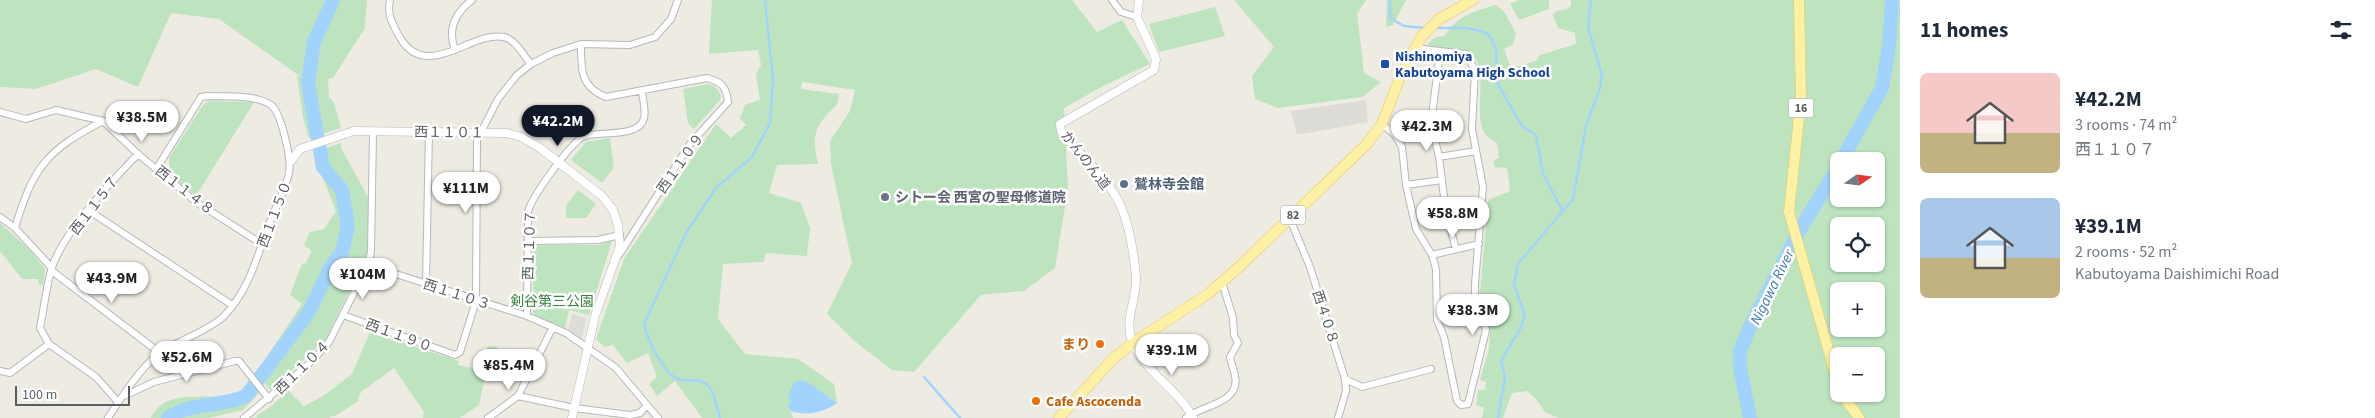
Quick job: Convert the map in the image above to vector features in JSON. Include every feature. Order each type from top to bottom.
[{"type":"main road","name":"82","points":[[1059,418],[1092,380],[1133,343],[1222,282],[1366,145],[1382,124],[1402,72],[1414,48],[1439,19],[1473,0]]},
{"type":"main road","name":"16","points":[[1799,0],[1802,98],[1789,203],[1790,216],[1830,356]]},
{"type":"main road","points":[[1848,402],[1859,418]]},
{"type":"street","points":[[390,0],[389,19],[402,41],[413,52],[431,56],[481,41],[503,37],[512,41],[531,64]]},
{"type":"street","points":[[455,50],[452,33],[454,16],[472,0]]},
{"type":"street","points":[[476,301],[477,140],[506,88],[531,64],[553,53],[581,44],[630,45],[655,37],[671,19],[678,0]]},
{"type":"street","points":[[1112,0],[1121,12],[1137,17]]},
{"type":"street","name":"かんのん道","points":[[1133,343],[1128,320],[1134,303],[1136,278],[1122,209],[1104,180],[1061,131],[1060,124],[1154,70],[1156,59],[1137,17],[1138,0]]},
{"type":"street","points":[[581,44],[583,74],[585,81],[594,92],[606,97],[642,92]]},
{"type":"street","points":[[1382,124],[1395,135],[1402,147],[1406,185],[1416,229],[1432,255],[1436,269],[1437,320],[1444,337],[1457,402],[1461,405],[1468,404],[1486,330],[1475,295],[1483,187],[1472,129],[1475,70],[1466,54],[1414,48]]},
{"type":"street","points":[[1440,52],[1431,123],[1440,157],[1446,213],[1456,249]]},
{"type":"street","name":"西１１０９","points":[[614,263],[690,144],[728,102],[727,89],[720,82],[707,78],[642,92]]},
{"type":"street","name":"西１１０７","points":[[528,316],[528,212],[532,200],[575,144],[584,136],[632,131],[642,125],[644,117],[642,92]]},
{"type":"street","points":[[157,168],[201,97],[208,96],[260,99],[273,106],[279,118],[291,161]]},
{"type":"street","points":[[0,112],[26,119],[56,110],[103,121]]},
{"type":"street","points":[[15,228],[23,199],[36,172],[64,142],[103,121]]},
{"type":"street","name":"西１１４８","points":[[103,121],[138,154],[196,202],[262,244]]},
{"type":"street","points":[[426,284],[429,131]]},
{"type":"street","name":"西１１０１","points":[[291,161],[300,149],[306,146],[354,132],[507,133],[521,137],[560,163],[605,200],[616,216],[620,246],[595,316],[572,418]]},
{"type":"street","name":"西１１０４","points":[[244,418],[312,362],[330,342],[368,265],[371,252],[373,132]]},
{"type":"street","points":[[1440,157],[1476,151]]},
{"type":"street","name":"西１１５７","points":[[49,344],[40,328],[52,270],[60,250],[88,210],[138,154]]},
{"type":"street","name":"西１１５０","points":[[108,418],[141,371],[160,353],[222,318],[232,305],[253,274],[262,244],[289,174],[291,161]]},
{"type":"street","points":[[1406,185],[1442,180]]},
{"type":"street","points":[[88,210],[232,305]]},
{"type":"street","points":[[0,216],[15,228],[52,270],[160,353]]},
{"type":"street","name":"西４０８","points":[[1290,219],[1310,267],[1345,379],[1346,391],[1338,418]]},
{"type":"street","points":[[529,241],[598,240],[620,235]]},
{"type":"street","points":[[1432,255],[1479,244]]},
{"type":"street","name":"西１１０３","points":[[368,265],[476,301],[528,316],[553,327],[588,346],[616,368],[658,418]]},
{"type":"street","points":[[1133,343],[1144,362],[1190,416],[1210,408],[1230,396],[1235,381],[1230,357],[1238,343],[1234,335],[1234,318],[1222,282]]},
{"type":"street","name":"西１１９０","points":[[343,315],[455,355],[460,352],[476,301]]},
{"type":"street","points":[[488,418],[518,396],[553,327]]},
{"type":"street","points":[[0,371],[10,373],[49,344],[96,377],[118,402]]},
{"type":"street","points":[[124,396],[154,382],[235,361],[239,362],[268,399]]},
{"type":"street","points":[[1345,379],[1362,387],[1431,369]]},
{"type":"street","points":[[518,396],[574,408],[630,415],[640,413],[646,404]]},
{"type":"shaded area","points":[[1366,100],[1368,122],[1297,135],[1291,111]]},
{"type":"shaded area","points":[[572,314],[586,318],[582,339],[568,330]]},
{"type":"green space","points":[[0,0],[367,0],[365,28],[333,78],[328,79],[329,97],[334,103],[341,128],[309,138],[303,117],[297,76],[301,77],[219,19],[171,13],[138,87],[96,69],[36,89],[0,87]]},
{"type":"green space","points":[[712,0],[1072,0],[1097,32],[1122,20],[1150,64],[1105,85],[1064,108],[1068,188],[1055,268],[1024,291],[981,295],[914,372],[892,370],[857,343],[827,314],[852,263],[831,164],[830,141],[850,111],[855,90],[802,82],[801,89],[839,94],[837,105],[819,125],[817,131],[815,145],[818,164],[777,165],[769,193],[801,203],[810,228],[807,256],[766,253],[764,262],[723,264],[718,319],[745,354],[798,359],[834,384],[837,403],[808,382],[788,406],[793,418],[702,418],[675,381],[657,396],[649,384],[657,377],[648,353],[627,363],[613,345],[605,347],[596,339],[624,259],[716,124],[731,138],[746,125],[740,118],[745,105],[760,100],[756,74],[761,65],[758,50],[709,54]]},
{"type":"green space","points":[[1234,0],[1366,0],[1357,14],[1364,73],[1381,82],[1362,97],[1278,108],[1255,99],[1252,76],[1274,47]]},
{"type":"green space","points":[[1387,0],[1406,0],[1393,25],[1386,27]]},
{"type":"green space","points":[[1520,0],[1549,0],[1549,9],[1519,20],[1510,4]]},
{"type":"green space","points":[[1571,0],[1900,0],[1900,418],[1559,418],[1545,412],[1536,399],[1527,391],[1512,393],[1503,418],[1482,418],[1484,408],[1476,405],[1478,390],[1485,390],[1486,382],[1480,380],[1489,349],[1490,332],[1480,294],[1488,200],[1510,191],[1507,168],[1494,167],[1494,160],[1499,158],[1497,143],[1485,134],[1481,124],[1480,74],[1477,63],[1471,55],[1461,50],[1430,48],[1428,43],[1436,37],[1445,36],[1449,29],[1467,15],[1496,5],[1505,13],[1516,34],[1513,44],[1504,49],[1511,68],[1536,61],[1540,55],[1576,44],[1575,33],[1558,28],[1553,15],[1556,11],[1567,9],[1571,6]]},
{"type":"green space","points":[[1215,7],[1225,36],[1159,52],[1149,24]]},
{"type":"green space","points":[[708,84],[715,86],[721,95],[720,100],[694,129],[688,123],[683,89]]},
{"type":"green space","points":[[206,102],[254,102],[196,196],[170,175],[169,158],[201,108]]},
{"type":"green space","points":[[610,138],[614,167],[602,183],[571,160],[586,142]]},
{"type":"green space","points":[[341,143],[341,148],[368,197],[369,250],[326,339],[270,390],[256,373],[302,304],[290,295],[302,264],[306,263],[312,251],[304,245],[310,232],[324,229],[336,211],[313,153]]},
{"type":"green space","points":[[578,190],[596,204],[586,218],[566,218],[566,206]]},
{"type":"green space","points":[[0,223],[31,251],[45,269],[43,285],[39,284],[38,279],[22,279],[0,251]]},
{"type":"green space","name":"剣谷第三公園","points":[[612,241],[589,315],[569,310],[565,328],[536,317],[533,312],[534,249],[536,245],[598,245]]},
{"type":"green space","points":[[370,332],[459,361],[458,365],[476,369],[488,346],[497,347],[500,356],[496,373],[486,372],[479,405],[460,418],[423,418],[424,412],[394,368],[361,392],[357,402],[337,415],[327,418],[257,418],[256,416],[273,405],[288,390],[304,406],[323,396],[352,374]]},
{"type":"green space","points":[[251,383],[259,393],[243,410],[209,418],[151,418],[158,408],[178,398],[228,396],[240,392]]},
{"type":"water","points":[[800,380],[808,382],[837,403],[815,413],[790,411],[788,406],[791,401],[788,396],[794,383]]},
{"type":"waterway","points":[[168,418],[186,409],[227,402],[246,396],[309,312],[331,266],[342,252],[348,226],[342,190],[323,167],[308,83],[314,42],[333,0]]},
{"type":"waterway","points":[[720,418],[711,389],[705,383],[678,379],[672,376],[661,363],[648,338],[644,324],[686,233],[716,188],[752,157],[770,123],[773,80],[765,0]]},
{"type":"waterway","points":[[1390,0],[1390,18],[1404,26],[1425,28]]},
{"type":"waterway","points":[[1498,418],[1505,377],[1501,361],[1520,329],[1525,316],[1514,284],[1518,264],[1573,199],[1586,126],[1600,88],[1602,75],[1588,27],[1591,0]]},
{"type":"waterway","name":"Nigawa River","points":[[1846,152],[1882,88],[1889,46],[1892,0]]},
{"type":"waterway","points":[[1433,28],[1466,28],[1485,32],[1490,37],[1496,48],[1497,83],[1522,126],[1536,135],[1543,174],[1562,210]]},
{"type":"waterway","name":"Nigawa River","points":[[1750,418],[1740,368],[1740,351],[1749,329],[1799,231],[1830,181]]},
{"type":"waterway","points":[[924,377],[960,418]]},
{"type":"place","name":"Nishinomiya Kabutoyama High School","points":[[1385,64]]},
{"type":"place","name":"鷲林寺会館","points":[[1124,184]]},
{"type":"place","name":"シトー会 西宮の聖母修道院","points":[[885,197]]},
{"type":"place","name":"まり","points":[[1100,344]]},
{"type":"place","name":"Cafe Ascocenda","points":[[1036,401]]}]
